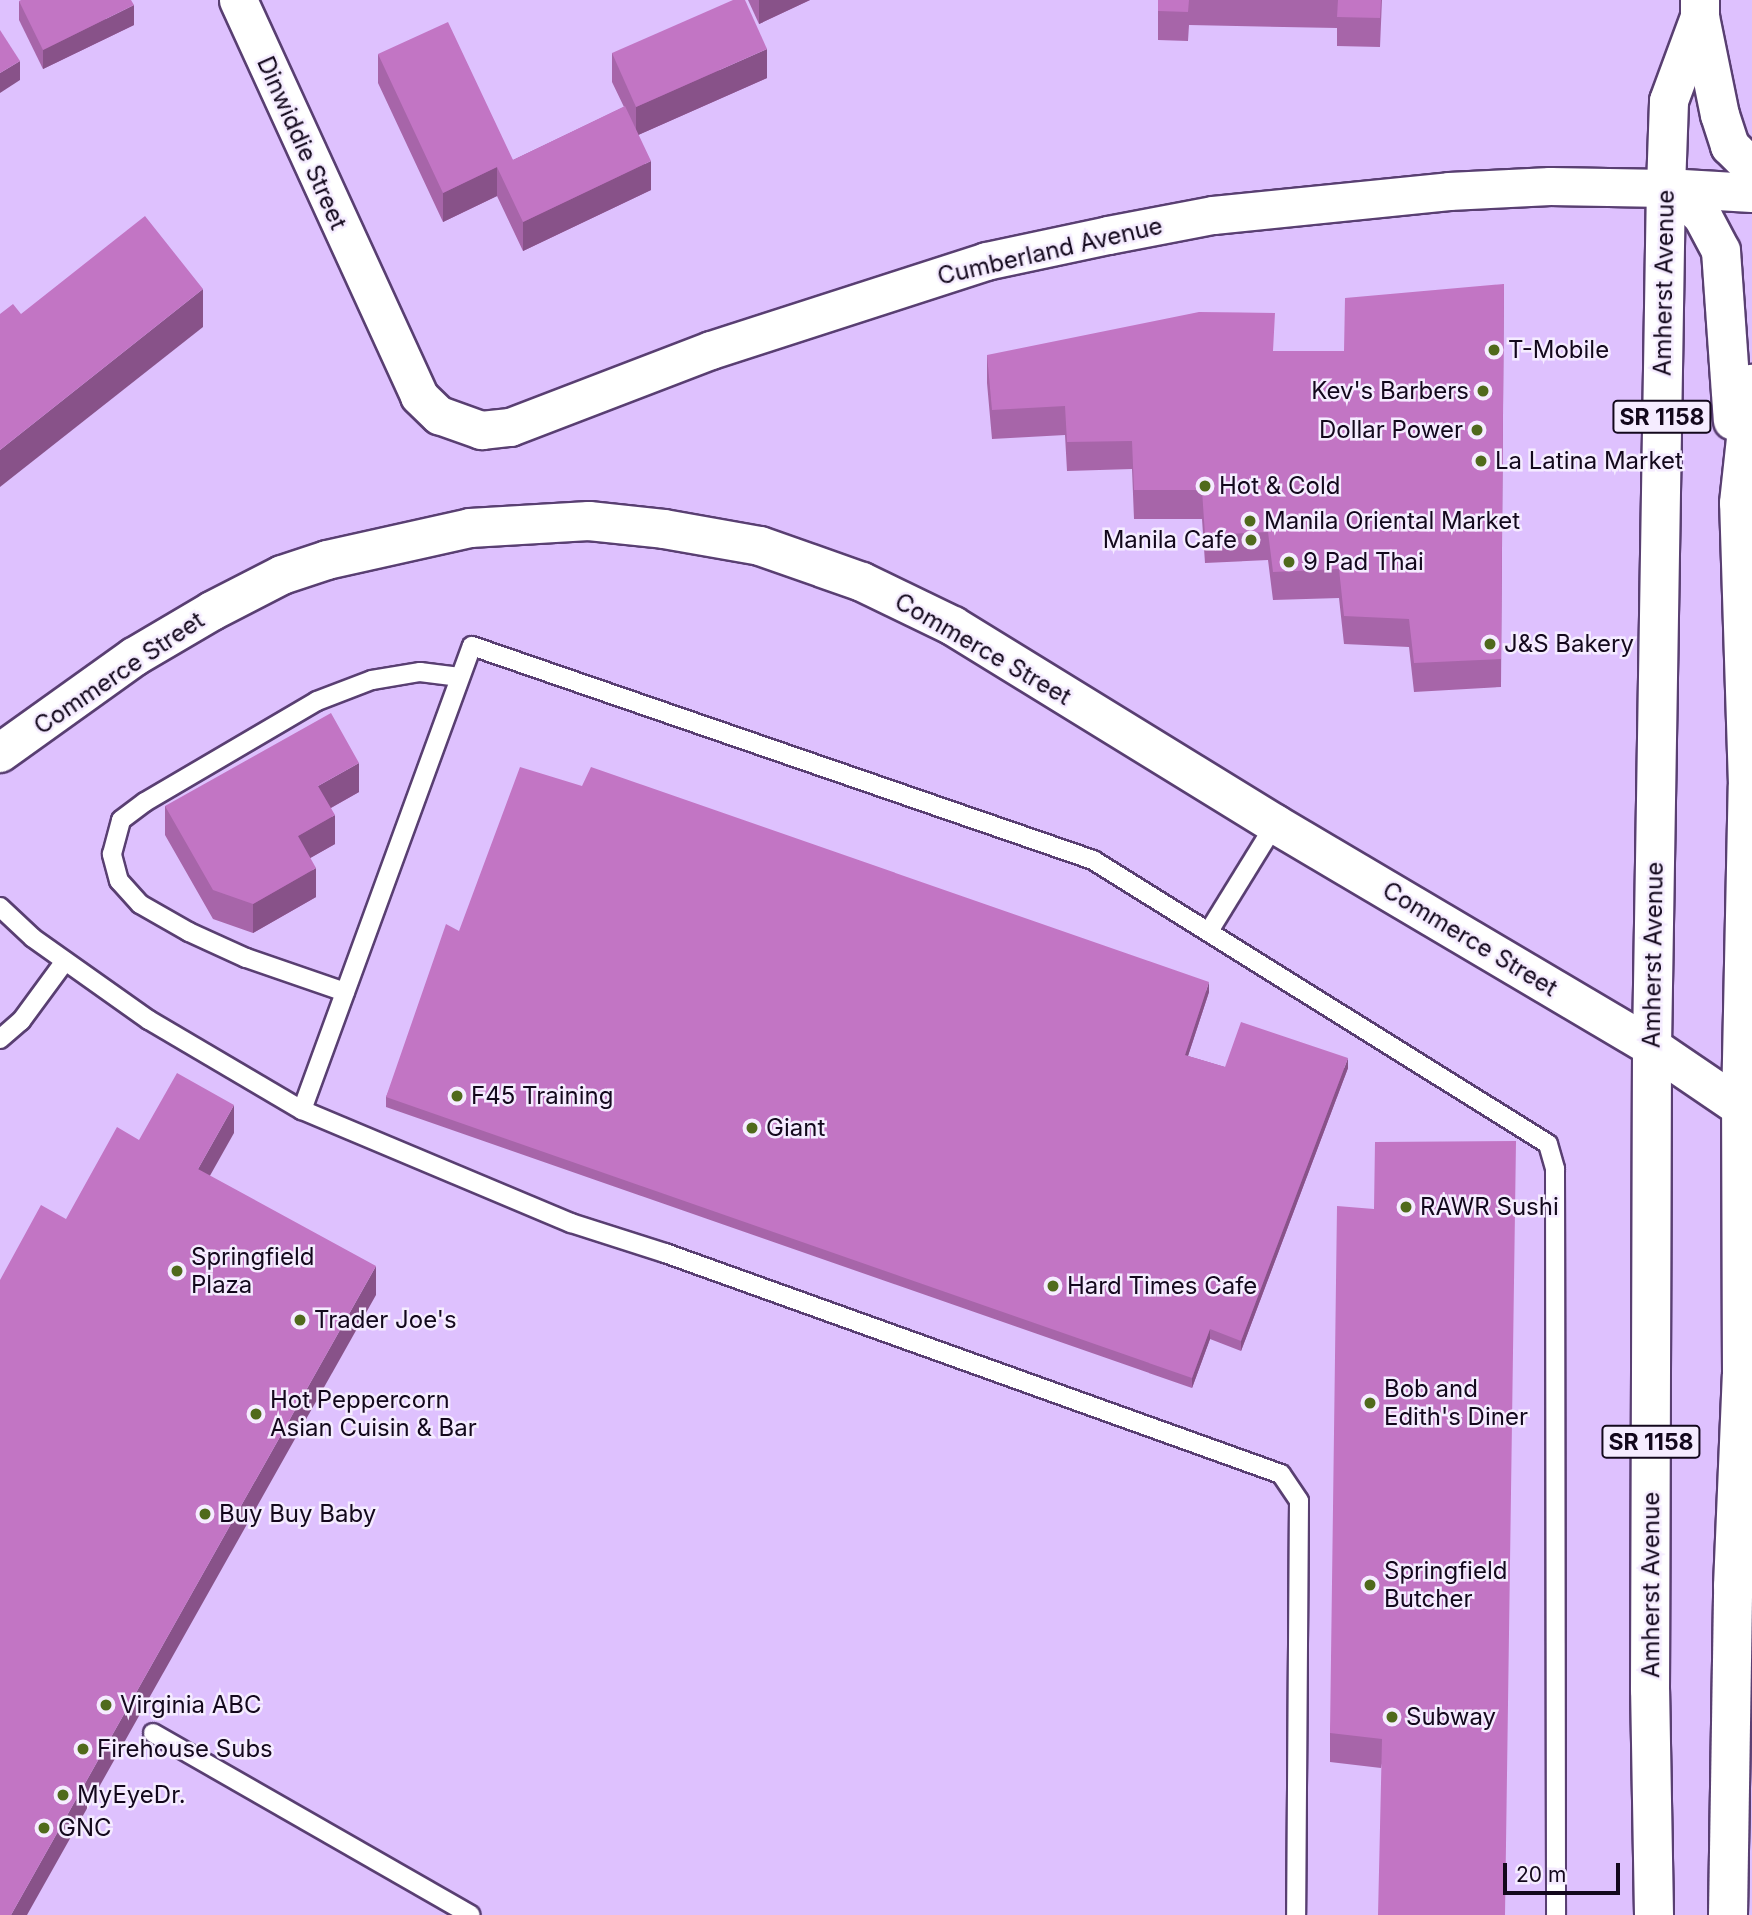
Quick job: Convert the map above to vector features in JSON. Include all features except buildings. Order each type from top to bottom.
[{"type":"main road","points":[[1700,9],[1720,115],[1730,146],[1752,168]]},
{"type":"main road","name":"Amherst Avenue","points":[[1654,1915],[1650,1690],[1652,1047],[1666,188],[1669,101],[1700,9]]},
{"type":"main road","points":[[1666,188],[1689,203],[1703,217],[1721,251],[1746,503]]},
{"type":"main road","name":"Cumberland Avenue","points":[[1666,188],[1752,192]]},
{"type":"main road","name":"SR 1158","points":[[1728,1915],[1741,1730],[1744,1536],[1742,1376],[1749,910],[1746,503],[1752,384]]},
{"type":"main road","name":"Commerce Street","points":[[0,753],[134,657],[212,611],[282,575],[384,545],[470,528],[589,521],[664,529],[760,546],[862,582],[953,626],[1275,824],[1652,1047],[1746,1111]]},
{"type":"street","name":"Dinwiddie Street","points":[[238,0],[367,286]]},
{"type":"street","name":"Cumberland Avenue","points":[[367,286],[419,396],[439,415],[455,423],[481,430],[510,428],[711,350],[947,273],[986,261],[1108,235],[1213,215],[1435,192],[1550,186],[1666,188]]},
{"type":"lane","points":[[302,1110],[472,646],[1093,859],[1548,1144],[1555,1169],[1556,1915]]},
{"type":"lane","points":[[345,992],[246,958],[189,932],[140,904],[120,881],[112,854],[121,820],[145,802],[317,701],[372,680],[420,672],[460,677]]},
{"type":"lane","points":[[1209,931],[1275,824]]},
{"type":"lane","points":[[0,907],[33,938],[149,1020],[302,1110],[571,1223],[665,1253],[1281,1474],[1299,1501],[1296,1915]]},
{"type":"lane","points":[[0,1039],[21,1021],[65,961]]},
{"type":"lane","points":[[153,1733],[471,1915]]},
{"type":"place","name":"T-Mobile","points":[[1494,350]]},
{"type":"place","name":"Kev's Barbers","points":[[1483,391]]},
{"type":"place","name":"Dollar Power","points":[[1477,430]]},
{"type":"place","name":"La Latina Market","points":[[1481,461]]},
{"type":"place","name":"Hot & Cold","points":[[1205,486]]},
{"type":"place","name":"Manila Oriental Market","points":[[1250,521]]},
{"type":"place","name":"Manila Cafe","points":[[1251,540]]},
{"type":"place","name":"9 Pad Thai","points":[[1289,562]]},
{"type":"place","name":"J&S Bakery","points":[[1490,644]]},
{"type":"place","name":"F45 Training","points":[[457,1096]]},
{"type":"place","name":"Giant","points":[[752,1128]]},
{"type":"place","name":"RAWR Sushi","points":[[1406,1207]]},
{"type":"place","name":"Springfield Plaza","points":[[177,1271]]},
{"type":"place","name":"Hard Times Cafe","points":[[1053,1286]]},
{"type":"place","name":"Trader Joe's","points":[[300,1320]]},
{"type":"place","name":"Bob and Edith's Diner","points":[[1370,1403]]},
{"type":"place","name":"Hot Peppercorn Asian Cuisin & Bar","points":[[256,1414]]},
{"type":"place","name":"Buy Buy Baby","points":[[205,1514]]},
{"type":"place","name":"Springfield Butcher","points":[[1370,1585]]},
{"type":"place","name":"Virginia ABC","points":[[106,1705]]},
{"type":"place","name":"Subway","points":[[1392,1717]]},
{"type":"place","name":"Firehouse Subs","points":[[83,1749]]},
{"type":"place","name":"MyEyeDr.","points":[[63,1795]]},
{"type":"place","name":"GNC","points":[[44,1828]]}]
